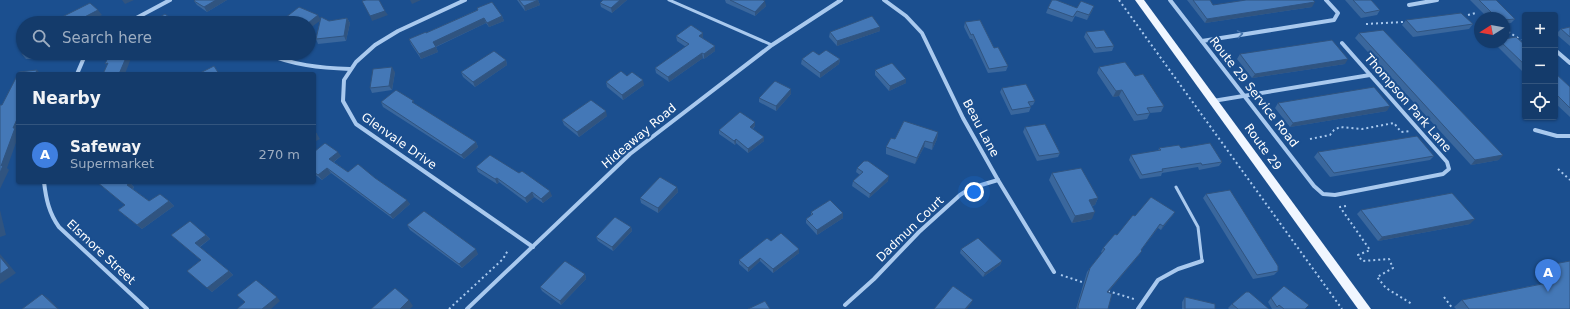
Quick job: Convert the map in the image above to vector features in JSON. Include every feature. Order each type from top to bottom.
[{"type":"main road","name":"Route 29","points":[[1139,0],[1365,309]]},
{"type":"street","points":[[140,16],[170,0]]},
{"type":"street","name":"Glenvale Drive","points":[[465,0],[380,40],[359,57],[350,70],[345,81],[342,94],[344,105],[348,115],[356,124],[533,247]]},
{"type":"street","name":"Hideaway Road","points":[[467,309],[630,154],[772,45],[842,0]]},
{"type":"street","name":"Beau Lane","points":[[884,0],[906,16],[922,33],[963,118],[998,180],[1054,272]]},
{"type":"street","name":"Route 29 Service Road","points":[[1170,0],[1314,186],[1323,194]]},
{"type":"street","points":[[1202,41],[1334,20],[1337,18],[1338,13],[1326,0]]},
{"type":"street","points":[[1409,5],[1437,0]]},
{"type":"street","name":"Thompson Park Lane","points":[[1323,194],[1335,195],[1443,174],[1449,169],[1447,162],[1342,43]]},
{"type":"street","points":[[1558,53],[1570,63]]},
{"type":"street","points":[[78,72],[83,60]]},
{"type":"street","points":[[279,60],[294,64],[350,70]]},
{"type":"street","points":[[1213,101],[1370,75]]},
{"type":"street","points":[[1535,130],[1557,136],[1570,136]]},
{"type":"street","name":"Dadmun Court","points":[[845,305],[874,279],[919,232],[960,195],[971,188],[998,180]]},
{"type":"street","name":"Elsmore Street","points":[[44,184],[47,204],[53,219],[90,257],[144,308]]},
{"type":"street","points":[[1138,309],[1158,280],[1178,269],[1202,261]]},
{"type":"lane","points":[[669,0],[772,45]]},
{"type":"lane","points":[[1176,187],[1198,227],[1202,261]]},
{"type":"path","points":[[1119,0],[1342,309]]},
{"type":"path","points":[[1468,15],[1474,14]]},
{"type":"path","points":[[1366,24],[1403,22]]},
{"type":"path","points":[[1510,33],[1521,40]]},
{"type":"path","points":[[1310,138],[1330,135],[1334,130],[1340,127],[1362,129],[1394,123],[1401,132],[1418,129]]},
{"type":"path","points":[[1558,169],[1570,180]]},
{"type":"path","points":[[1346,206],[1340,207],[1370,250],[1358,256],[1362,261],[1373,262],[1389,259],[1393,268],[1376,277],[1386,288],[1412,304]]},
{"type":"path","points":[[448,309],[503,259],[508,250]]},
{"type":"path","points":[[1054,272],[1090,284]]},
{"type":"path","points":[[1105,289],[1143,302]]},
{"type":"path","points":[[1444,297],[1453,309]]},
{"type":"building","points":[[216,0],[204,7],[194,1]]},
{"type":"building","points":[[379,0],[385,11],[370,16],[362,1]]},
{"type":"building","points":[[519,0],[538,0],[524,6]]},
{"type":"building","points":[[603,0],[620,0],[611,8],[600,3]]},
{"type":"building","points":[[730,0],[763,0],[765,1],[755,12]]},
{"type":"building","points":[[1052,0],[1056,0],[1077,8],[1081,1],[1094,6],[1089,15],[1077,11],[1073,17],[1048,8]]},
{"type":"building","points":[[1193,0],[1210,0],[1213,5],[1246,0],[1313,0],[1315,2],[1207,19]]},
{"type":"building","points":[[1353,0],[1371,0],[1380,10],[1365,13]]},
{"type":"building","points":[[1479,0],[1496,0],[1508,12],[1491,12]]},
{"type":"building","points":[[492,2],[502,16],[487,23],[484,18],[433,42],[436,47],[419,54],[409,39],[478,10],[477,8]]},
{"type":"building","points":[[90,3],[98,10],[86,16],[64,16]]},
{"type":"building","points":[[299,7],[318,15],[316,17],[288,16]]},
{"type":"building","points":[[1461,13],[1473,24],[1417,32],[1406,20]]},
{"type":"building","points":[[1510,14],[1515,19],[1510,19]]},
{"type":"building","points":[[872,16],[880,27],[837,41],[830,32]]},
{"type":"building","points":[[321,17],[329,21],[347,18],[344,36],[316,39]]},
{"type":"building","points":[[980,20],[994,48],[998,47],[1008,66],[989,69],[973,34],[971,35],[965,22]]},
{"type":"building","points":[[691,25],[703,33],[699,36],[715,46],[704,54],[702,53],[668,77],[655,68],[689,44],[676,36]]},
{"type":"building","points":[[1570,27],[1570,37],[1561,29]]},
{"type":"building","points":[[1104,30],[1114,46],[1096,48],[1086,32]]},
{"type":"building","points":[[1383,30],[1503,155],[1475,160],[1359,33]]},
{"type":"building","points":[[1516,37],[1522,42],[1522,62],[1507,48],[1510,48],[1510,38]]},
{"type":"building","points":[[1332,40],[1348,59],[1255,74],[1240,54]]},
{"type":"building","points":[[826,50],[840,59],[820,73],[802,59],[813,51],[819,55]]},
{"type":"building","points":[[494,51],[506,60],[473,82],[461,72]]},
{"type":"building","points":[[107,60],[125,60],[120,72],[104,72],[108,63],[105,64]]},
{"type":"building","points":[[1125,62],[1135,76],[1143,74],[1164,106],[1147,108],[1150,113],[1137,115],[1122,90],[1116,91],[1099,67]]},
{"type":"building","points":[[892,63],[906,79],[890,86],[875,70]]},
{"type":"building","points":[[214,66],[218,72],[202,72]]},
{"type":"building","points":[[392,67],[389,86],[370,88],[373,69]]},
{"type":"building","points":[[37,70],[36,72],[19,72]]},
{"type":"building","points":[[621,71],[627,76],[632,72],[643,80],[622,95],[606,82]]},
{"type":"building","points":[[1558,76],[1570,87],[1570,108],[1558,96]]},
{"type":"building","points":[[16,78],[16,121],[13,128],[15,128],[1,166],[3,165],[0,173],[0,105],[2,105]]},
{"type":"building","points":[[775,81],[791,89],[776,106],[759,98]]},
{"type":"building","points":[[1026,84],[1035,101],[1028,102],[1031,107],[1012,110],[1002,88]]},
{"type":"building","points":[[1374,87],[1390,106],[1293,123],[1278,103]]},
{"type":"building","points":[[396,90],[414,101],[412,102],[476,142],[461,155],[381,102]]},
{"type":"building","points":[[591,100],[606,111],[577,132],[562,120]]},
{"type":"building","points":[[740,112],[755,122],[750,127],[764,137],[748,149],[736,139],[734,141],[719,130]]},
{"type":"building","points":[[904,121],[938,132],[933,143],[925,141],[917,158],[886,147],[891,138],[895,139]]},
{"type":"building","points":[[1045,124],[1060,153],[1039,156],[1025,127]]},
{"type":"building","points":[[1417,136],[1434,156],[1334,173],[1318,152]]},
{"type":"building","points":[[325,143],[338,152],[329,159],[348,172],[358,164],[375,178],[407,200],[390,215],[327,168],[318,175],[316,174],[316,150]]},
{"type":"building","points":[[1210,143],[1222,162],[1202,165],[1201,163],[1162,169],[1163,171],[1142,175],[1131,155],[1161,150],[1159,148],[1179,145],[1181,148]]},
{"type":"building","points":[[490,155],[519,173],[522,171],[550,191],[541,199],[532,192],[525,198],[497,178],[495,179],[476,167]]},
{"type":"building","points":[[864,161],[868,161],[889,176],[870,194],[853,181],[863,172],[857,168]]},
{"type":"building","points":[[1081,168],[1098,198],[1089,200],[1095,212],[1075,216],[1052,173]]},
{"type":"building","points":[[660,177],[677,187],[658,208],[640,198]]},
{"type":"building","points":[[99,184],[128,184],[127,185],[149,201],[160,194],[169,201],[137,225],[118,210],[125,205]]},
{"type":"building","points":[[1230,190],[1278,266],[1278,271],[1257,275],[1206,194]]},
{"type":"building","points":[[1452,193],[1475,219],[1382,237],[1361,210]]},
{"type":"building","points":[[1151,197],[1175,212],[1163,226],[1160,224],[1141,250],[1142,251],[1107,292],[1112,294],[1108,309],[1078,309],[1090,268],[1105,249],[1103,248],[1115,234],[1117,235],[1133,215],[1135,216]]},
{"type":"building","points":[[830,200],[843,213],[817,230],[806,219],[813,214],[811,212]]},
{"type":"building","points":[[424,211],[476,249],[459,264],[407,225]]},
{"type":"building","points":[[615,217],[631,227],[612,247],[596,237]]},
{"type":"building","points":[[190,221],[206,235],[195,243],[229,271],[207,288],[187,271],[201,260],[171,235]]},
{"type":"building","points":[[781,233],[799,249],[773,269],[760,258],[748,268],[739,260],[767,238],[771,241]]},
{"type":"building","points":[[978,238],[1002,261],[985,273],[961,249]]},
{"type":"building","points":[[0,257],[9,268],[0,274]]},
{"type":"building","points":[[565,261],[585,274],[560,301],[540,287]]},
{"type":"building","points":[[1570,261],[1570,309],[1469,309],[1462,300],[1557,281],[1543,266]]},
{"type":"building","points":[[256,280],[277,297],[262,309],[237,309],[245,302],[237,295]]},
{"type":"building","points":[[953,286],[973,300],[965,309],[934,309]]},
{"type":"building","points":[[1284,286],[1309,305],[1305,309],[1284,309],[1279,305],[1277,307],[1271,298]]},
{"type":"building","points":[[395,288],[409,300],[400,309],[371,309]]},
{"type":"building","points":[[1246,292],[1249,292],[1269,309],[1238,309],[1232,304]]},
{"type":"building","points":[[42,294],[58,309],[22,309]]},
{"type":"building","points":[[1185,297],[1215,304],[1215,309],[1185,309]]},
{"type":"building","points":[[765,301],[770,309],[748,309]]},
{"type":"place","name":"Safeway","points":[[1548,292]]}]
